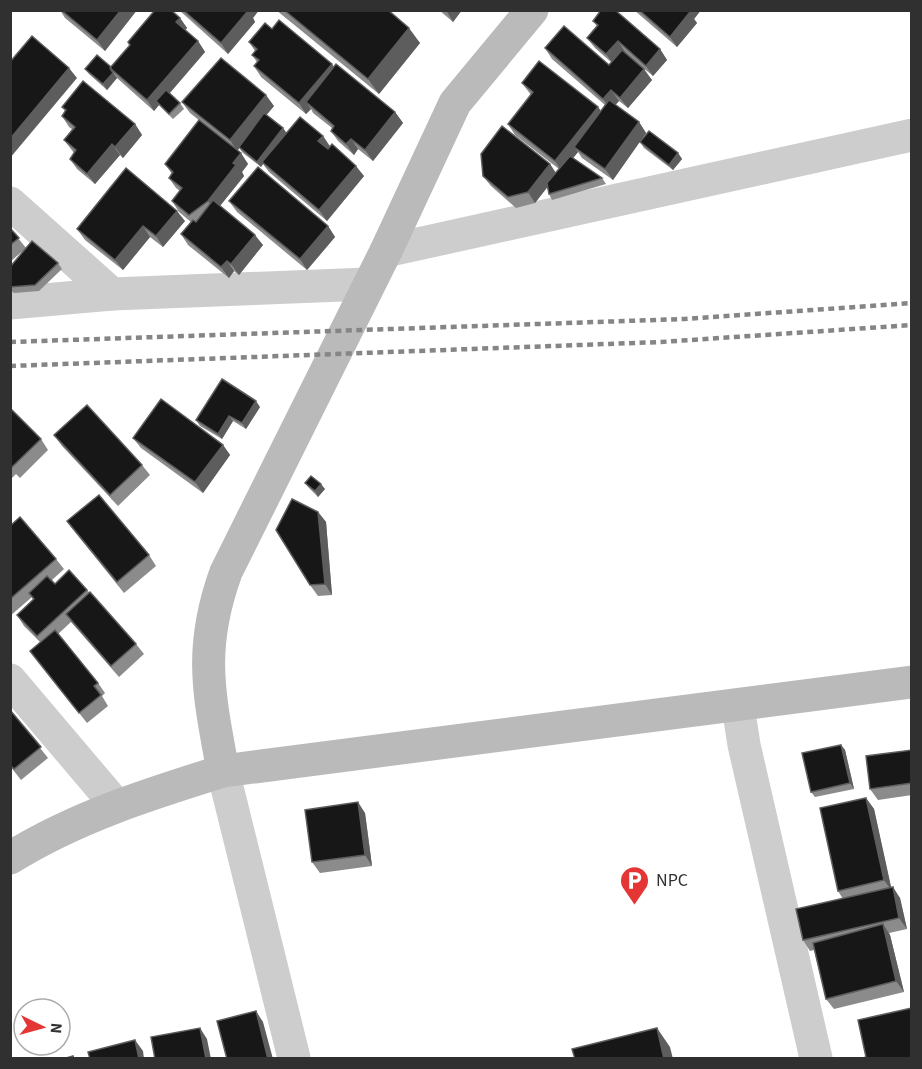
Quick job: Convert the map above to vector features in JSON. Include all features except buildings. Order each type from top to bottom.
[{"type":"street","points":[[294,1059],[223,771],[209,694],[208,650],[213,609],[226,572],[386,251],[455,103],[532,10]]},
{"type":"street","points":[[386,251],[912,135]]},
{"type":"street","points":[[10,203],[112,294]]},
{"type":"street","points":[[10,303],[112,294],[368,284]]},
{"type":"street","points":[[10,680],[116,805]]},
{"type":"street","points":[[10,858],[32,844],[116,805],[223,771],[912,682]]},
{"type":"street","points":[[738,706],[744,745],[816,1059]]},
{"type":"railway","points":[[10,342],[684,319],[912,303]]},
{"type":"railway","points":[[10,366],[661,342],[912,325]]},
{"type":"place","name":"NPC","points":[[635,906]]}]
